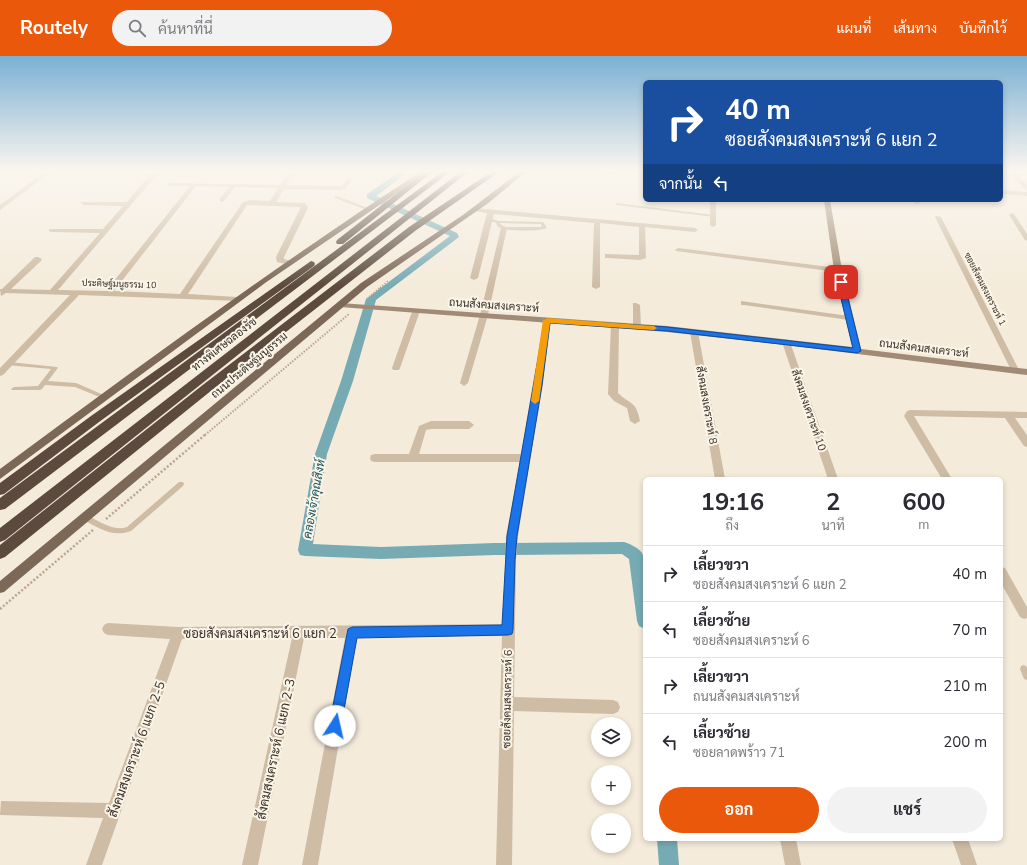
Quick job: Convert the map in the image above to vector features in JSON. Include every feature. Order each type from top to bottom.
[{"type":"highway","points":[[0,490],[95,419],[279,287],[377,210]]},
{"type":"highway","name":"ทางพิเศษฉลองรัช","points":[[0,505],[396,210]]},
{"type":"highway","name":"ทางพิเศษฉลองรัช","points":[[0,536],[417,210]]},
{"type":"highway","points":[[0,553],[208,387],[412,229],[440,210]]},
{"type":"main road","points":[[0,475],[237,299],[363,210]]},
{"type":"main road","name":"ถนนประดิษฐ์มนูธรรม","points":[[0,588],[340,305],[385,270],[474,210]]},
{"type":"main road","points":[[829,210],[838,270],[857,351]]},
{"type":"main road","name":"ถนนสังคมสงเคราะห์","points":[[340,305],[694,332],[1027,372]]},
{"type":"street","points":[[52,292],[123,210]]},
{"type":"street","points":[[108,293],[174,210]]},
{"type":"street","points":[[182,297],[240,210]]},
{"type":"street","points":[[288,264],[280,260],[280,257],[303,210]]},
{"type":"street","points":[[474,210],[490,215],[597,220],[695,230]]},
{"type":"street","points":[[713,225],[714,210]]},
{"type":"street","points":[[474,278],[490,215]]},
{"type":"street","points":[[1012,215],[1027,240]]},
{"type":"street","name":"ซอยสังคมสงเคราะห์ 1","points":[[938,217],[1015,370]]},
{"type":"street","points":[[596,287],[597,220]]},
{"type":"street","points":[[464,383],[484,316],[501,225]]},
{"type":"street","points":[[608,256],[640,258],[643,256],[642,225]]},
{"type":"street","points":[[51,230],[105,231]]},
{"type":"street","points":[[678,250],[838,270]]},
{"type":"street","points":[[1,292],[38,259]]},
{"type":"street","name":"ประดิษฐ์มนูธรรม 10","points":[[1,292],[108,293],[237,299]]},
{"type":"street","points":[[0,373],[76,293]]},
{"type":"street","points":[[744,303],[849,318]]},
{"type":"street","points":[[636,305],[637,327]]},
{"type":"street","points":[[396,368],[416,310]]},
{"type":"street","name":"ซอยสังคมสงเคราะห์ 6","points":[[504,865],[510,560],[512,536],[538,386],[547,320]]},
{"type":"street","points":[[615,325],[614,394],[634,409],[635,421]]},
{"type":"street","name":"สังคมสงเคราะห์ 8","points":[[694,332],[720,477]]},
{"type":"street","name":"สังคมสงเคราะห์ 10","points":[[786,342],[831,477]]},
{"type":"street","points":[[946,477],[910,416],[910,413],[1027,415]]},
{"type":"street","points":[[1007,414],[1027,443]]},
{"type":"street","points":[[413,457],[422,428],[431,425],[469,425]]},
{"type":"street","points":[[375,458],[525,458]]},
{"type":"street","points":[[1003,576],[1024,613]]},
{"type":"street","name":"ซอยสังคมสงเคราะห์ 6 แยก 2","points":[[108,629],[178,634],[508,630]]},
{"type":"street","name":"สังคมสงเคราะห์ 6 แยก 2-3","points":[[250,865],[299,633]]},
{"type":"street","points":[[310,865],[352,633]]},
{"type":"street","name":"สังคมสงเคราะห์ 6 แยก 2-5","points":[[94,865],[178,634]]},
{"type":"street","points":[[506,704],[613,707]]},
{"type":"street","points":[[1,808],[114,811]]},
{"type":"street","points":[[788,841],[793,865]]},
{"type":"street","points":[[961,841],[969,865]]},
{"type":"lane","points":[[664,210],[714,216]]},
{"type":"lane","points":[[490,215],[501,225],[537,229],[545,228],[542,224],[536,223],[501,225]]},
{"type":"lane","points":[[9,364],[55,368],[40,388],[14,389]]},
{"type":"lane","points":[[44,384],[76,386],[104,397]]},
{"type":"lane","points":[[85,518],[116,532],[129,529],[180,484]]},
{"type":"lane","points":[[1027,669],[1024,669],[1027,676]]},
{"type":"path","points":[[0,609],[395,276]]},
{"type":"waterway","name":"คลองเจ้าคุณสิงห์","points":[[400,210],[454,235],[455,237],[371,299],[347,381],[321,454],[305,550],[381,553],[495,549],[624,548],[636,556],[643,607]]},
{"type":"waterway","name":"คลองเจ้าคุณสิงห์","points":[[667,841],[669,865]]},
{"type":"slow traffic","points":[[535,401],[547,320],[654,328]]},
{"type":"route","points":[[335,726],[352,633],[508,630],[512,536],[538,386],[547,320],[667,329],[857,351],[841,282]]}]
